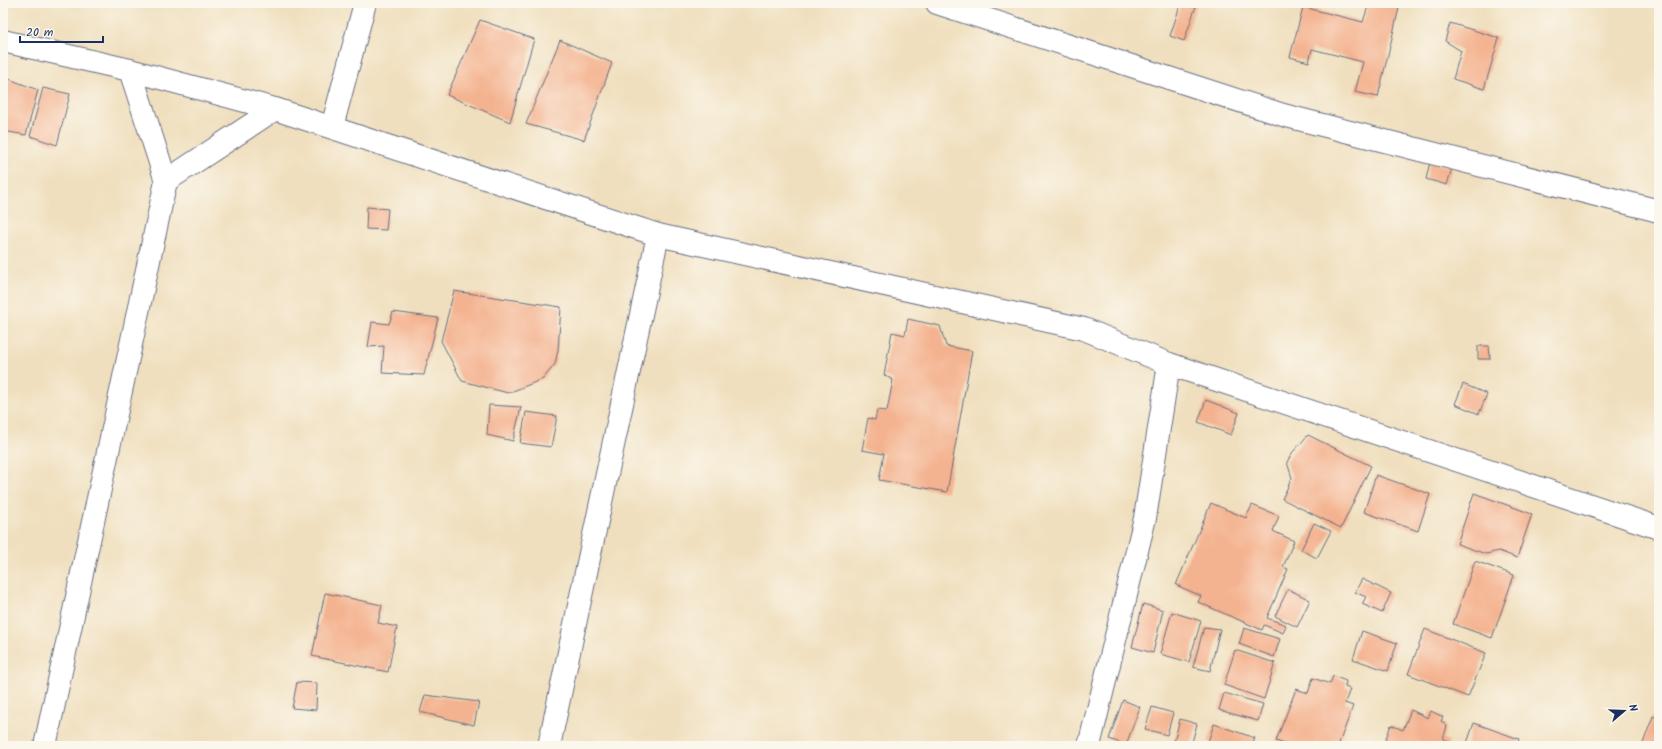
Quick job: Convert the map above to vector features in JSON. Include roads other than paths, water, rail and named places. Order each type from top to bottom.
[{"type":"street","points":[[332,127],[364,3]]},
{"type":"street","points":[[937,3],[1283,115],[1659,210]]},
{"type":"street","points":[[3,41],[130,70],[275,109],[658,235],[1084,329],[1169,364],[1659,528]]},
{"type":"street","points":[[45,746],[166,181],[130,70]]},
{"type":"street","points":[[166,181],[275,109]]},
{"type":"street","points":[[549,746],[658,235]]},
{"type":"street","points":[[1089,746],[1145,518],[1169,364]]}]
